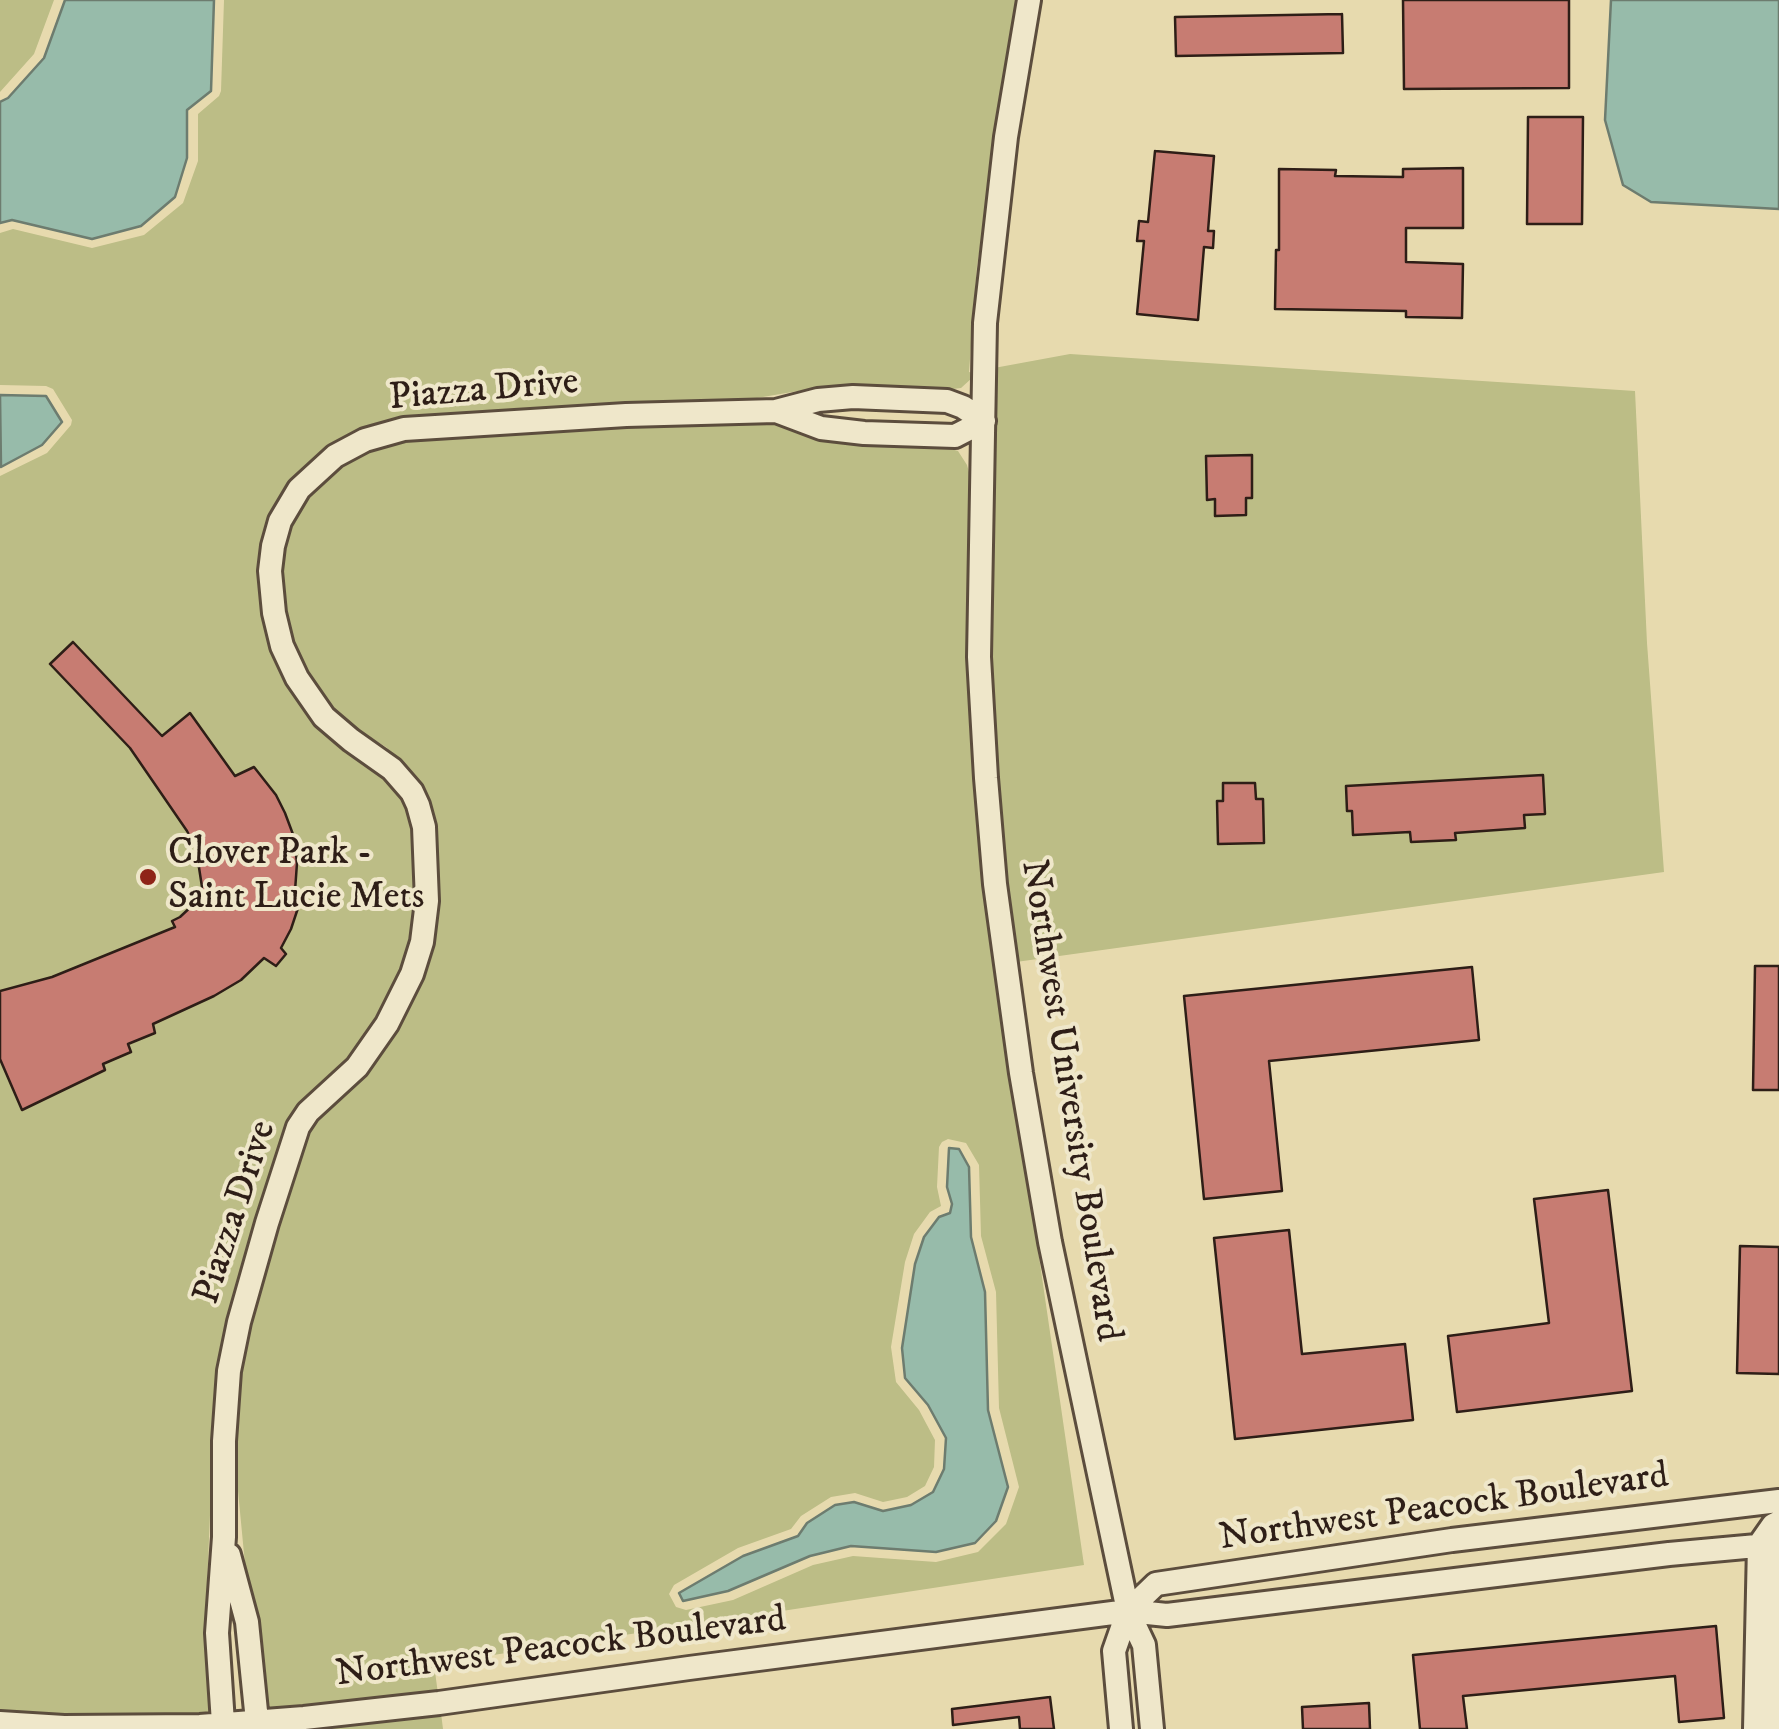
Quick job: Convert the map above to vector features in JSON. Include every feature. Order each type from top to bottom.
[{"type":"street","name":"Northwest University Boulevard","points":[[1030,0],[1006,137],[986,323],[979,657],[995,884],[1047,1223],[1128,1611],[1144,1646],[1152,1729]]},
{"type":"street","name":"Piazza Drive","points":[[222,1724],[216,1634],[224,1537],[224,1441],[233,1344],[244,1299],[302,1119],[357,1067],[396,1008],[417,958],[427,901],[424,827],[412,792],[392,768],[324,717],[297,678],[282,646],[270,572],[272,546],[280,522],[299,489],[323,465],[358,443],[416,428],[776,410],[836,398],[947,401],[984,421],[954,436],[864,434],[822,428],[776,410]]},
{"type":"street","name":"Northwest Peacock Boulevard","points":[[1128,1611],[1156,1584],[1452,1540],[1779,1501]]},
{"type":"street","points":[[1776,1729],[1772,1525],[1779,1522]]},
{"type":"street","name":"Piazza Drive","points":[[224,1537],[247,1622],[257,1721]]},
{"type":"street","name":"Northwest Peacock Boulevard","points":[[0,1723],[64,1728],[222,1724],[439,1704],[1128,1611],[1168,1616],[1772,1544]]},
{"type":"street","points":[[1755,1729],[1772,1544]]},
{"type":"street","points":[[1121,1729],[1114,1651],[1128,1611]]},
{"type":"green space","points":[[0,0],[54,0],[34,54],[0,92]]},
{"type":"green space","points":[[224,0],[1019,0],[977,266],[969,372],[973,373],[961,388],[810,389],[745,400],[639,407],[327,450],[299,474],[274,509],[263,538],[259,567],[268,637],[276,661],[307,715],[342,749],[382,774],[402,796],[415,840],[417,883],[410,945],[391,995],[368,1033],[292,1117],[234,1295],[223,1343],[214,1421],[206,1609],[209,1715],[73,1718],[0,1714],[0,476],[47,453],[72,420],[53,389],[0,385],[0,233],[13,229],[92,248],[144,235],[183,203],[198,161],[198,114],[221,91]]},
{"type":"green space","points":[[1070,354],[1635,391],[1647,643],[1664,872],[1016,962],[1005,883],[989,655],[994,368]]},
{"type":"green space","points":[[751,421],[771,423],[819,441],[944,447],[958,451],[967,465],[968,646],[1025,1161],[1084,1565],[434,1664],[438,1694],[268,1711],[259,1623],[245,1564],[236,1470],[236,1423],[244,1349],[283,1204],[307,1134],[319,1115],[357,1084],[371,1063],[438,895],[434,828],[417,781],[386,747],[348,724],[332,709],[304,668],[292,641],[282,563],[287,538],[309,496],[356,457],[395,443]],"holes":[[[948,1139],[966,1143],[979,1165],[981,1236],[996,1292],[999,1408],[1019,1487],[1006,1524],[978,1552],[936,1562],[853,1556],[813,1565],[733,1600],[686,1610],[676,1607],[669,1594],[674,1585],[738,1548],[791,1529],[801,1516],[831,1497],[855,1493],[883,1502],[907,1497],[925,1486],[934,1467],[935,1440],[919,1410],[896,1382],[891,1347],[905,1262],[914,1234],[930,1212],[941,1206],[937,1187],[939,1147]]]},
{"type":"green space","points":[[441,1713],[443,1729],[275,1729]]},
{"type":"shaded area","points":[[65,0],[214,0],[211,91],[187,110],[187,158],[175,197],[141,226],[92,239],[12,220],[0,223],[0,102],[44,58]]},
{"type":"shaded area","points":[[1611,0],[1779,0],[1779,209],[1651,202],[1623,185],[1605,120]]},
{"type":"shaded area","points":[[0,395],[46,396],[62,422],[42,445],[1,467]]},
{"type":"shaded area","points":[[949,1148],[959,1149],[969,1167],[971,1237],[985,1292],[988,1410],[1008,1487],[996,1521],[975,1543],[936,1552],[851,1546],[810,1556],[728,1591],[683,1601],[679,1593],[743,1556],[798,1536],[807,1523],[835,1505],[854,1502],[883,1511],[911,1505],[933,1492],[944,1469],[946,1438],[928,1405],[905,1378],[902,1348],[915,1264],[924,1237],[939,1217],[950,1213]]},
{"type":"building","points":[[1403,0],[1569,0],[1569,88],[1404,89]]},
{"type":"building","points":[[1342,14],[1343,53],[1176,56],[1175,17]]},
{"type":"building","points":[[1528,117],[1583,117],[1582,224],[1527,224]]},
{"type":"building","points":[[1155,151],[1214,156],[1208,231],[1214,231],[1213,248],[1204,247],[1198,320],[1137,314],[1144,241],[1137,241],[1139,221],[1148,222]]},
{"type":"building","points":[[1463,168],[1463,228],[1406,228],[1406,262],[1463,264],[1462,318],[1406,317],[1406,311],[1275,309],[1279,169],[1336,170],[1335,176],[1403,177],[1403,169]]},
{"type":"building","points":[[1252,455],[1252,498],[1246,498],[1246,515],[1215,516],[1215,499],[1207,500],[1206,456]]},
{"type":"building","points":[[73,642],[162,736],[190,713],[235,776],[254,767],[276,795],[294,837],[297,863],[291,901],[299,905],[281,948],[286,954],[276,966],[264,958],[241,980],[153,1024],[155,1033],[128,1044],[131,1052],[103,1064],[105,1070],[22,1110],[0,1059],[0,991],[52,977],[175,927],[172,921],[196,902],[202,887],[196,848],[187,831],[130,748],[50,664]]},
{"type":"building","points":[[1543,775],[1545,814],[1524,815],[1525,828],[1455,833],[1456,840],[1411,842],[1410,832],[1353,835],[1352,811],[1347,811],[1346,786]]},
{"type":"building","points":[[1223,783],[1255,783],[1256,799],[1263,799],[1264,843],[1218,844],[1217,801],[1223,801]]},
{"type":"building","points":[[1755,966],[1779,966],[1779,1090],[1753,1090]]},
{"type":"building","points":[[1472,967],[1479,1040],[1269,1061],[1282,1191],[1204,1199],[1184,996]]},
{"type":"building","points":[[1608,1190],[1632,1391],[1457,1412],[1448,1336],[1549,1323],[1534,1199]]},
{"type":"building","points":[[1289,1230],[1302,1354],[1405,1344],[1413,1420],[1235,1439],[1214,1238]]},
{"type":"building","points":[[1740,1246],[1779,1247],[1779,1374],[1737,1373]]},
{"type":"building","points":[[1716,1626],[1724,1718],[1679,1722],[1675,1676],[1463,1696],[1467,1729],[1420,1729],[1413,1655]]},
{"type":"building","points":[[1050,1697],[1054,1729],[1020,1729],[1019,1717],[953,1725],[952,1709]]},
{"type":"building","points":[[1369,1703],[1370,1729],[1303,1729],[1302,1707]]},
{"type":"place","name":"Clover Park - Saint Lucie Mets","points":[[148,877]]}]
